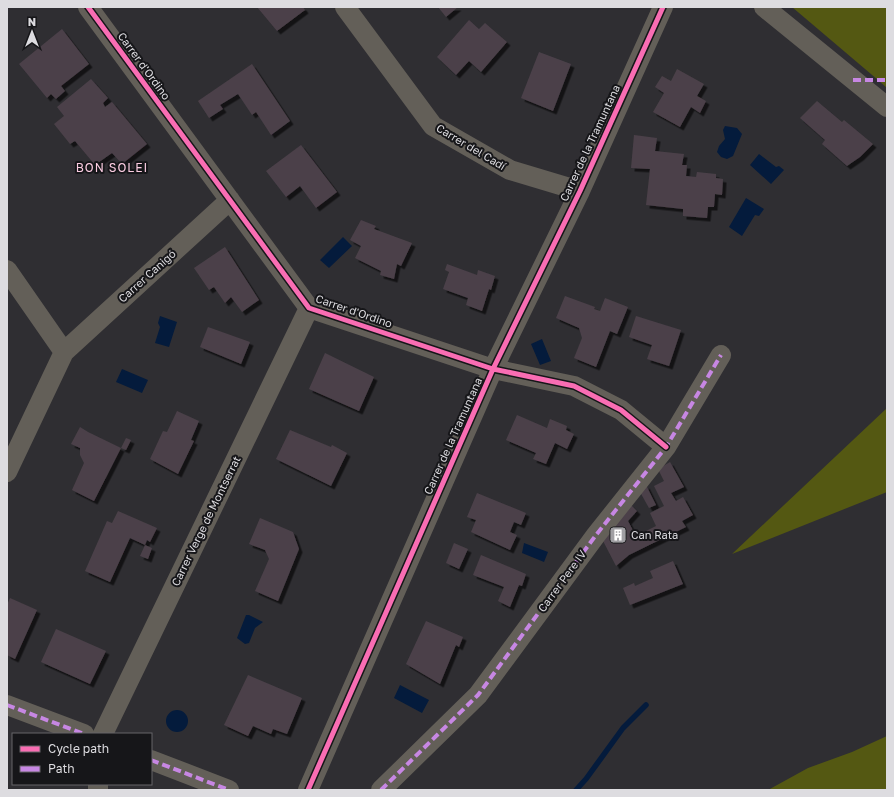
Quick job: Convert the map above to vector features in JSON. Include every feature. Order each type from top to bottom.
[{"type":"street","name":"Carrer d'Ordino","points":[[88,7],[309,308],[493,369],[574,386],[621,410],[666,447]]},
{"type":"street","name":"Carrer del Cadí","points":[[345,7],[433,126],[510,170],[580,191]]},
{"type":"street","name":"Carrer de la Tramuntana","points":[[308,790],[493,369],[580,191],[663,7]]},
{"type":"street","points":[[764,7],[887,108]]},
{"type":"street","name":"Carrer Canigó","points":[[64,352],[230,200]]},
{"type":"street","points":[[7,270],[64,352],[7,472]]},
{"type":"street","name":"Carrer Verge de Montserrat","points":[[103,733],[309,308]]},
{"type":"street","name":"Carrer Pere IV","points":[[381,790],[478,695],[596,535],[666,447],[721,355]]},
{"type":"street","points":[[7,705],[81,733]]},
{"type":"street","points":[[152,760],[229,790]]},
{"type":"shaded area","points":[[792,7],[887,7],[887,88],[878,80]]},
{"type":"shaded area","points":[[887,408],[887,492],[732,554]]},
{"type":"shaded area","points":[[887,736],[887,790],[768,790],[808,768],[852,752]]},
{"type":"water","points":[[725,126],[737,128],[742,134],[733,156],[727,159],[721,157],[717,152],[719,146],[725,139],[723,130]]},
{"type":"water","points":[[759,154],[776,167],[779,166],[784,170],[771,184],[750,165]]},
{"type":"water","points":[[746,198],[764,209],[759,216],[755,215],[742,236],[729,227]]},
{"type":"water","points":[[343,237],[352,246],[329,268],[320,260]]},
{"type":"water","points":[[160,316],[177,322],[169,347],[155,343],[160,327],[158,323]]},
{"type":"water","points":[[542,339],[551,361],[540,365],[531,344]]},
{"type":"water","points":[[122,369],[148,380],[142,393],[116,382]]},
{"type":"water","points":[[524,543],[548,552],[544,562],[522,553]]},
{"type":"water","points":[[246,615],[263,622],[255,628],[249,643],[245,644],[237,638]]},
{"type":"water","points":[[400,685],[429,700],[422,713],[394,698]]},
{"type":"water","points":[[177,710],[185,713],[188,721],[185,729],[177,732],[169,729],[166,721],[169,713]]},
{"type":"building","points":[[257,7],[303,7],[305,10],[277,31]]},
{"type":"building","points":[[438,7],[458,7],[446,17]]},
{"type":"building","points":[[469,20],[479,29],[485,23],[507,42],[481,72],[469,61],[456,75],[437,57]]},
{"type":"building","points":[[62,29],[89,64],[61,86],[65,91],[56,99],[51,94],[47,98],[19,64]]},
{"type":"building","points":[[539,52],[571,64],[553,111],[521,98]]},
{"type":"building","points":[[252,64],[290,121],[271,135],[256,112],[252,115],[238,94],[220,105],[223,109],[209,118],[198,101]]},
{"type":"building","points":[[677,69],[704,84],[697,96],[706,101],[700,113],[691,107],[680,127],[653,112],[664,93],[655,87],[662,76],[671,81]]},
{"type":"building","points":[[91,79],[108,98],[103,103],[105,107],[112,102],[147,144],[122,164],[112,153],[95,165],[75,141],[70,144],[54,124],[64,116],[57,107]]},
{"type":"building","points":[[817,101],[842,122],[844,120],[873,144],[860,157],[847,166],[822,144],[825,140],[800,118]]},
{"type":"building","points":[[634,135],[657,138],[655,151],[684,154],[682,165],[687,165],[686,176],[696,177],[697,172],[716,174],[716,178],[723,179],[722,195],[715,194],[714,207],[708,207],[707,218],[683,216],[683,209],[646,205],[650,169],[631,168]]},
{"type":"building","points":[[301,145],[337,192],[316,208],[300,186],[286,197],[266,171]]},
{"type":"building","points":[[361,220],[376,226],[374,229],[412,243],[401,266],[397,264],[394,279],[380,275],[381,271],[355,258],[361,246],[350,240]]},
{"type":"building","points":[[225,247],[259,300],[242,312],[231,297],[225,303],[214,287],[209,290],[194,268]]},
{"type":"building","points":[[447,264],[477,275],[478,270],[495,276],[482,311],[466,305],[468,298],[443,289],[449,272],[445,270]]},
{"type":"building","points":[[565,296],[595,307],[594,309],[600,311],[605,298],[628,307],[617,334],[610,331],[596,367],[574,358],[582,338],[579,328],[556,318]]},
{"type":"building","points":[[636,316],[681,330],[669,366],[647,359],[652,345],[629,337]]},
{"type":"building","points":[[208,327],[250,342],[241,364],[200,347]]},
{"type":"building","points":[[325,353],[374,377],[359,411],[309,389]]},
{"type":"building","points":[[177,411],[199,421],[191,440],[194,441],[178,474],[150,459],[163,431],[167,432]]},
{"type":"building","points":[[517,415],[547,428],[550,419],[567,426],[566,430],[574,434],[567,449],[555,443],[546,464],[533,459],[536,453],[506,440]]},
{"type":"building","points":[[80,427],[121,448],[94,501],[72,490],[84,463],[80,455],[80,448],[71,444]]},
{"type":"building","points":[[290,430],[331,447],[332,445],[347,453],[331,486],[276,459]]},
{"type":"building","points":[[126,438],[131,440],[126,450],[121,448]]},
{"type":"building","points":[[670,462],[684,487],[671,493],[676,501],[683,497],[693,515],[682,521],[686,527],[629,555],[616,566],[601,537],[630,504],[637,511],[628,521],[636,536],[656,526],[650,513],[664,506],[654,486],[664,481],[658,469]]},
{"type":"building","points":[[646,485],[656,505],[649,508],[640,492]]},
{"type":"building","points":[[477,493],[526,513],[521,525],[514,522],[510,532],[517,535],[510,550],[471,532],[476,520],[467,517]]},
{"type":"building","points":[[118,511],[157,528],[150,542],[147,540],[145,545],[130,538],[110,582],[85,571],[107,521],[112,523]]},
{"type":"building","points":[[260,518],[293,532],[299,549],[278,601],[255,591],[269,559],[265,550],[249,544]]},
{"type":"building","points":[[454,543],[468,549],[459,569],[446,563]]},
{"type":"building","points":[[145,545],[152,548],[148,559],[140,556]]},
{"type":"building","points":[[481,555],[526,574],[522,586],[519,585],[510,607],[498,601],[504,587],[473,575]]},
{"type":"building","points":[[673,561],[683,584],[630,605],[623,588],[634,583],[635,586],[653,578],[650,571]]},
{"type":"building","points":[[10,598],[37,610],[15,659],[7,655],[7,605]]},
{"type":"building","points":[[426,621],[463,637],[459,647],[456,645],[440,684],[406,664]]},
{"type":"building","points":[[56,629],[106,651],[90,684],[41,662]]},
{"type":"building","points":[[248,675],[302,698],[287,734],[273,729],[271,734],[253,726],[248,736],[224,725]]},
{"type":"waterway","points":[[576,790],[586,779],[623,728],[646,705]]},
{"type":"marked path","points":[[853,80],[887,80]]},
{"type":"marked path","points":[[381,790],[478,695],[596,535],[666,447],[721,355]]},
{"type":"marked path","points":[[7,705],[81,733]]},
{"type":"marked path","points":[[152,760],[229,790]]},
{"type":"cycle path","points":[[88,7],[309,308],[493,369],[574,386],[621,410],[666,447]]},
{"type":"cycle path","points":[[308,790],[493,369],[580,191],[663,7]]},
{"type":"place","name":"Can Rata","points":[[618,535]]},
{"type":"district","name":"BON SOLEI","points":[[112,168]]}]
